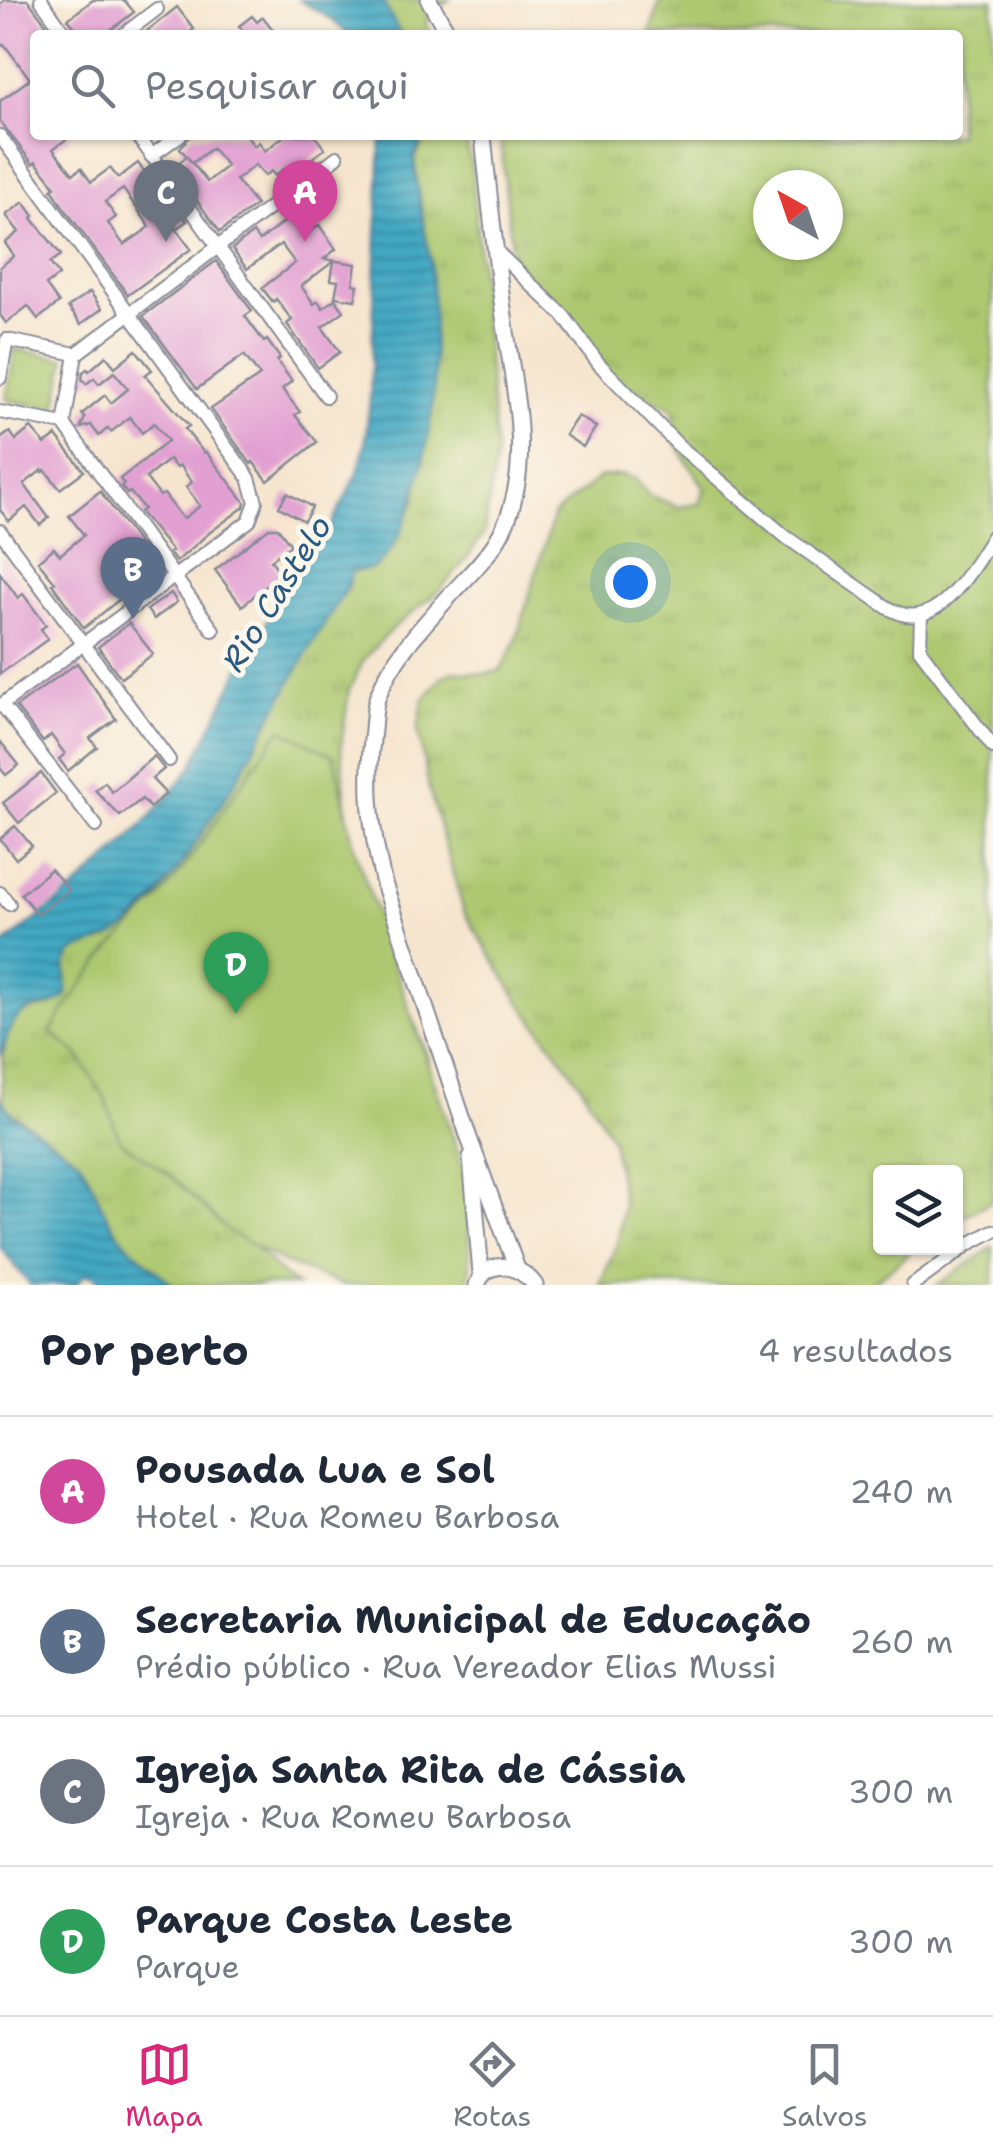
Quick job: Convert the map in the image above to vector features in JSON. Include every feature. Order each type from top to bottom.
[{"type":"main road","points":[[429,0],[446,30]]},
{"type":"main road","points":[[483,140],[494,249],[520,432],[517,485],[507,524],[497,544],[405,648],[377,696],[368,802],[383,880],[469,1138],[518,1269]]},
{"type":"main road","points":[[469,1138],[479,1280]]},
{"type":"main road","points":[[479,1280],[498,1266],[518,1269],[534,1285]]},
{"type":"street","points":[[41,0],[62,30]]},
{"type":"street","points":[[130,30],[157,9]]},
{"type":"street","points":[[0,136],[249,478],[256,502],[249,521],[1,706],[96,826]]},
{"type":"street","points":[[140,140],[326,396]]},
{"type":"street","points":[[151,156],[173,140]]},
{"type":"street","points":[[64,424],[76,354],[337,157]]},
{"type":"street","points":[[494,249],[563,315],[598,364],[656,424],[738,498],[817,560],[888,608],[905,616],[934,610],[949,598],[993,536]]},
{"type":"street","points":[[0,378],[4,335],[76,354]]},
{"type":"street","points":[[0,412],[64,424],[213,630]]},
{"type":"street","points":[[0,531],[170,760]]},
{"type":"street","points":[[921,615],[920,650],[993,748]]},
{"type":"street","points":[[913,1285],[968,1244],[993,1231]]},
{"type":"shaded area","points":[[0,553],[63,637],[0,682]]},
{"type":"green space","points":[[382,0],[449,0],[429,13],[429,30],[398,30]]},
{"type":"green space","points":[[660,0],[993,0],[993,1200],[963,1217],[963,1165],[873,1165],[873,1255],[907,1255],[870,1285],[600,1285],[618,1240],[623,1204],[612,1139],[579,1082],[520,1002],[464,912],[429,789],[418,729],[423,700],[442,677],[454,671],[500,671],[515,643],[554,514],[600,477],[623,475],[636,479],[650,496],[680,507],[701,503],[704,487],[677,443],[674,410],[610,379],[513,260],[501,140],[963,140],[963,30],[651,30]]},
{"type":"green space","points":[[424,140],[466,140],[472,171],[496,456],[484,533],[440,590],[391,630],[365,658],[349,690],[341,747],[349,836],[390,964],[429,1058],[428,1069],[247,1239],[298,1285],[173,1285],[117,1232],[78,1159],[5,1108],[5,1047],[19,1016],[50,1006],[67,978],[65,965],[72,952],[152,903],[178,869],[233,786],[349,584],[351,571],[374,568],[393,546],[415,500],[434,387],[430,264],[414,160]]},
{"type":"green space","points":[[15,349],[66,359],[56,409],[6,400]]},
{"type":"green space","points":[[281,729],[334,756],[354,847],[467,1178],[467,1285],[343,1285],[283,1262],[229,1232],[170,1175],[120,1141],[105,1098],[77,1054],[50,1032],[104,956],[168,888]]},
{"type":"green space","points":[[993,1247],[993,1285],[937,1285]]},
{"type":"water","points":[[299,0],[382,0],[398,30],[343,30]]},
{"type":"water","name":"Rio Castelo","points":[[381,140],[424,140],[414,162],[429,251],[434,383],[425,454],[399,535],[373,568],[351,572],[349,584],[233,786],[152,903],[114,936],[72,952],[65,965],[67,995],[17,1018],[0,1056],[0,948],[121,847],[192,766],[253,642],[331,525],[358,472],[370,397]]},
{"type":"water","points":[[0,1098],[11,1114],[78,1159],[117,1232],[173,1285],[105,1285],[95,1276],[85,1274],[76,1285],[30,1285],[0,1247]]},
{"type":"building","points":[[5,0],[28,0],[50,30],[30,30],[30,79],[4,44],[0,47],[0,4]]},
{"type":"building","points":[[93,0],[124,0],[134,12],[111,30],[77,30],[68,19]]},
{"type":"building","points":[[177,7],[194,29],[193,30],[148,30]]},
{"type":"building","points":[[252,16],[257,22],[263,17],[273,30],[242,30],[239,26]]},
{"type":"building","points":[[30,79],[30,140],[65,140],[53,149],[73,174],[81,168],[91,182],[110,168],[118,178],[138,163],[172,212],[177,208],[187,221],[176,229],[191,249],[128,295],[62,205],[49,178],[36,162],[33,164],[0,121],[0,101]],"holes":[[[123,189],[150,227],[124,245],[108,223],[116,217],[105,202]]]},
{"type":"building","points":[[187,140],[250,140],[254,146],[259,142],[265,151],[279,140],[318,140],[325,149],[288,175],[283,169],[275,176],[271,171],[265,176],[255,165],[236,180],[256,205],[220,232],[173,168],[187,156],[180,148]],"holes":[[[212,148],[227,166],[207,182],[192,163]]]},
{"type":"building","points":[[328,176],[338,189],[322,201],[312,188]]},
{"type":"building","points":[[24,202],[61,255],[50,263],[59,275],[46,285],[59,303],[38,319],[28,306],[6,323],[0,315],[0,267],[14,256],[5,243],[19,232],[6,215]]},
{"type":"building","points":[[292,216],[306,235],[319,225],[336,249],[324,259],[356,264],[355,300],[335,297],[338,281],[331,280],[334,261],[301,286],[314,304],[318,301],[323,308],[335,299],[344,311],[322,327],[340,352],[318,368],[287,324],[292,320],[262,288],[295,263],[281,244],[247,269],[232,249],[253,233],[259,241]]},
{"type":"building","points":[[216,261],[252,311],[245,316],[280,358],[277,361],[292,381],[282,389],[300,412],[295,415],[317,442],[268,481],[211,409],[260,376],[244,355],[197,389],[143,316]]},
{"type":"building","points":[[90,292],[102,309],[81,324],[68,307]]},
{"type":"building","points":[[136,350],[152,370],[145,375],[189,426],[185,429],[245,502],[244,507],[176,562],[169,553],[172,551],[140,512],[144,509],[130,492],[127,494],[120,479],[168,441],[154,423],[142,433],[130,417],[99,436],[91,425],[80,428],[85,418],[82,414],[105,395],[111,403],[128,389],[114,372],[99,384],[94,378],[86,384],[83,372],[106,356],[115,367]],"holes":[[[169,459],[176,468],[179,465],[192,482],[186,487],[200,506],[183,519],[146,478]]]},
{"type":"building","points":[[578,416],[596,427],[583,447],[565,435]]},
{"type":"building","points":[[31,428],[45,444],[56,436],[84,471],[60,489],[45,470],[24,484],[49,518],[40,525],[26,507],[9,521],[0,510],[0,439],[10,432],[16,440]]},
{"type":"building","points":[[100,491],[157,569],[84,628],[38,561],[54,548],[60,555],[84,535],[69,516]]},
{"type":"building","points":[[287,493],[312,507],[304,521],[279,507]]},
{"type":"building","points":[[269,528],[278,528],[291,545],[271,560],[281,574],[242,606],[215,570]]},
{"type":"building","points":[[0,573],[18,598],[23,594],[46,625],[41,629],[48,639],[0,674]]},
{"type":"building","points":[[171,593],[177,602],[154,619],[147,610]]},
{"type":"building","points":[[129,623],[153,654],[121,678],[98,647]]},
{"type":"building","points":[[77,663],[116,719],[90,738],[97,747],[68,771],[59,759],[65,754],[51,735],[43,742],[16,707]]},
{"type":"building","points":[[0,741],[19,765],[6,775],[0,768]]},
{"type":"building","points":[[154,756],[164,769],[152,779],[166,794],[150,808],[142,799],[120,816],[95,790],[105,782],[112,792]]},
{"type":"building","points":[[41,773],[56,793],[19,823],[3,803]]},
{"type":"building","points":[[15,826],[32,846],[16,859],[0,839]]},
{"type":"building","points":[[51,869],[69,890],[38,915],[21,894]]},
{"type":"place","name":"Igreja Santa Rita de Cássia","points":[[166,242]]},
{"type":"place","name":"Pousada Lua e Sol","points":[[305,242]]},
{"type":"place","name":"Secretaria Municipal de Educação","points":[[133,619]]},
{"type":"place","name":"Parque Costa Leste","points":[[236,1014]]}]
